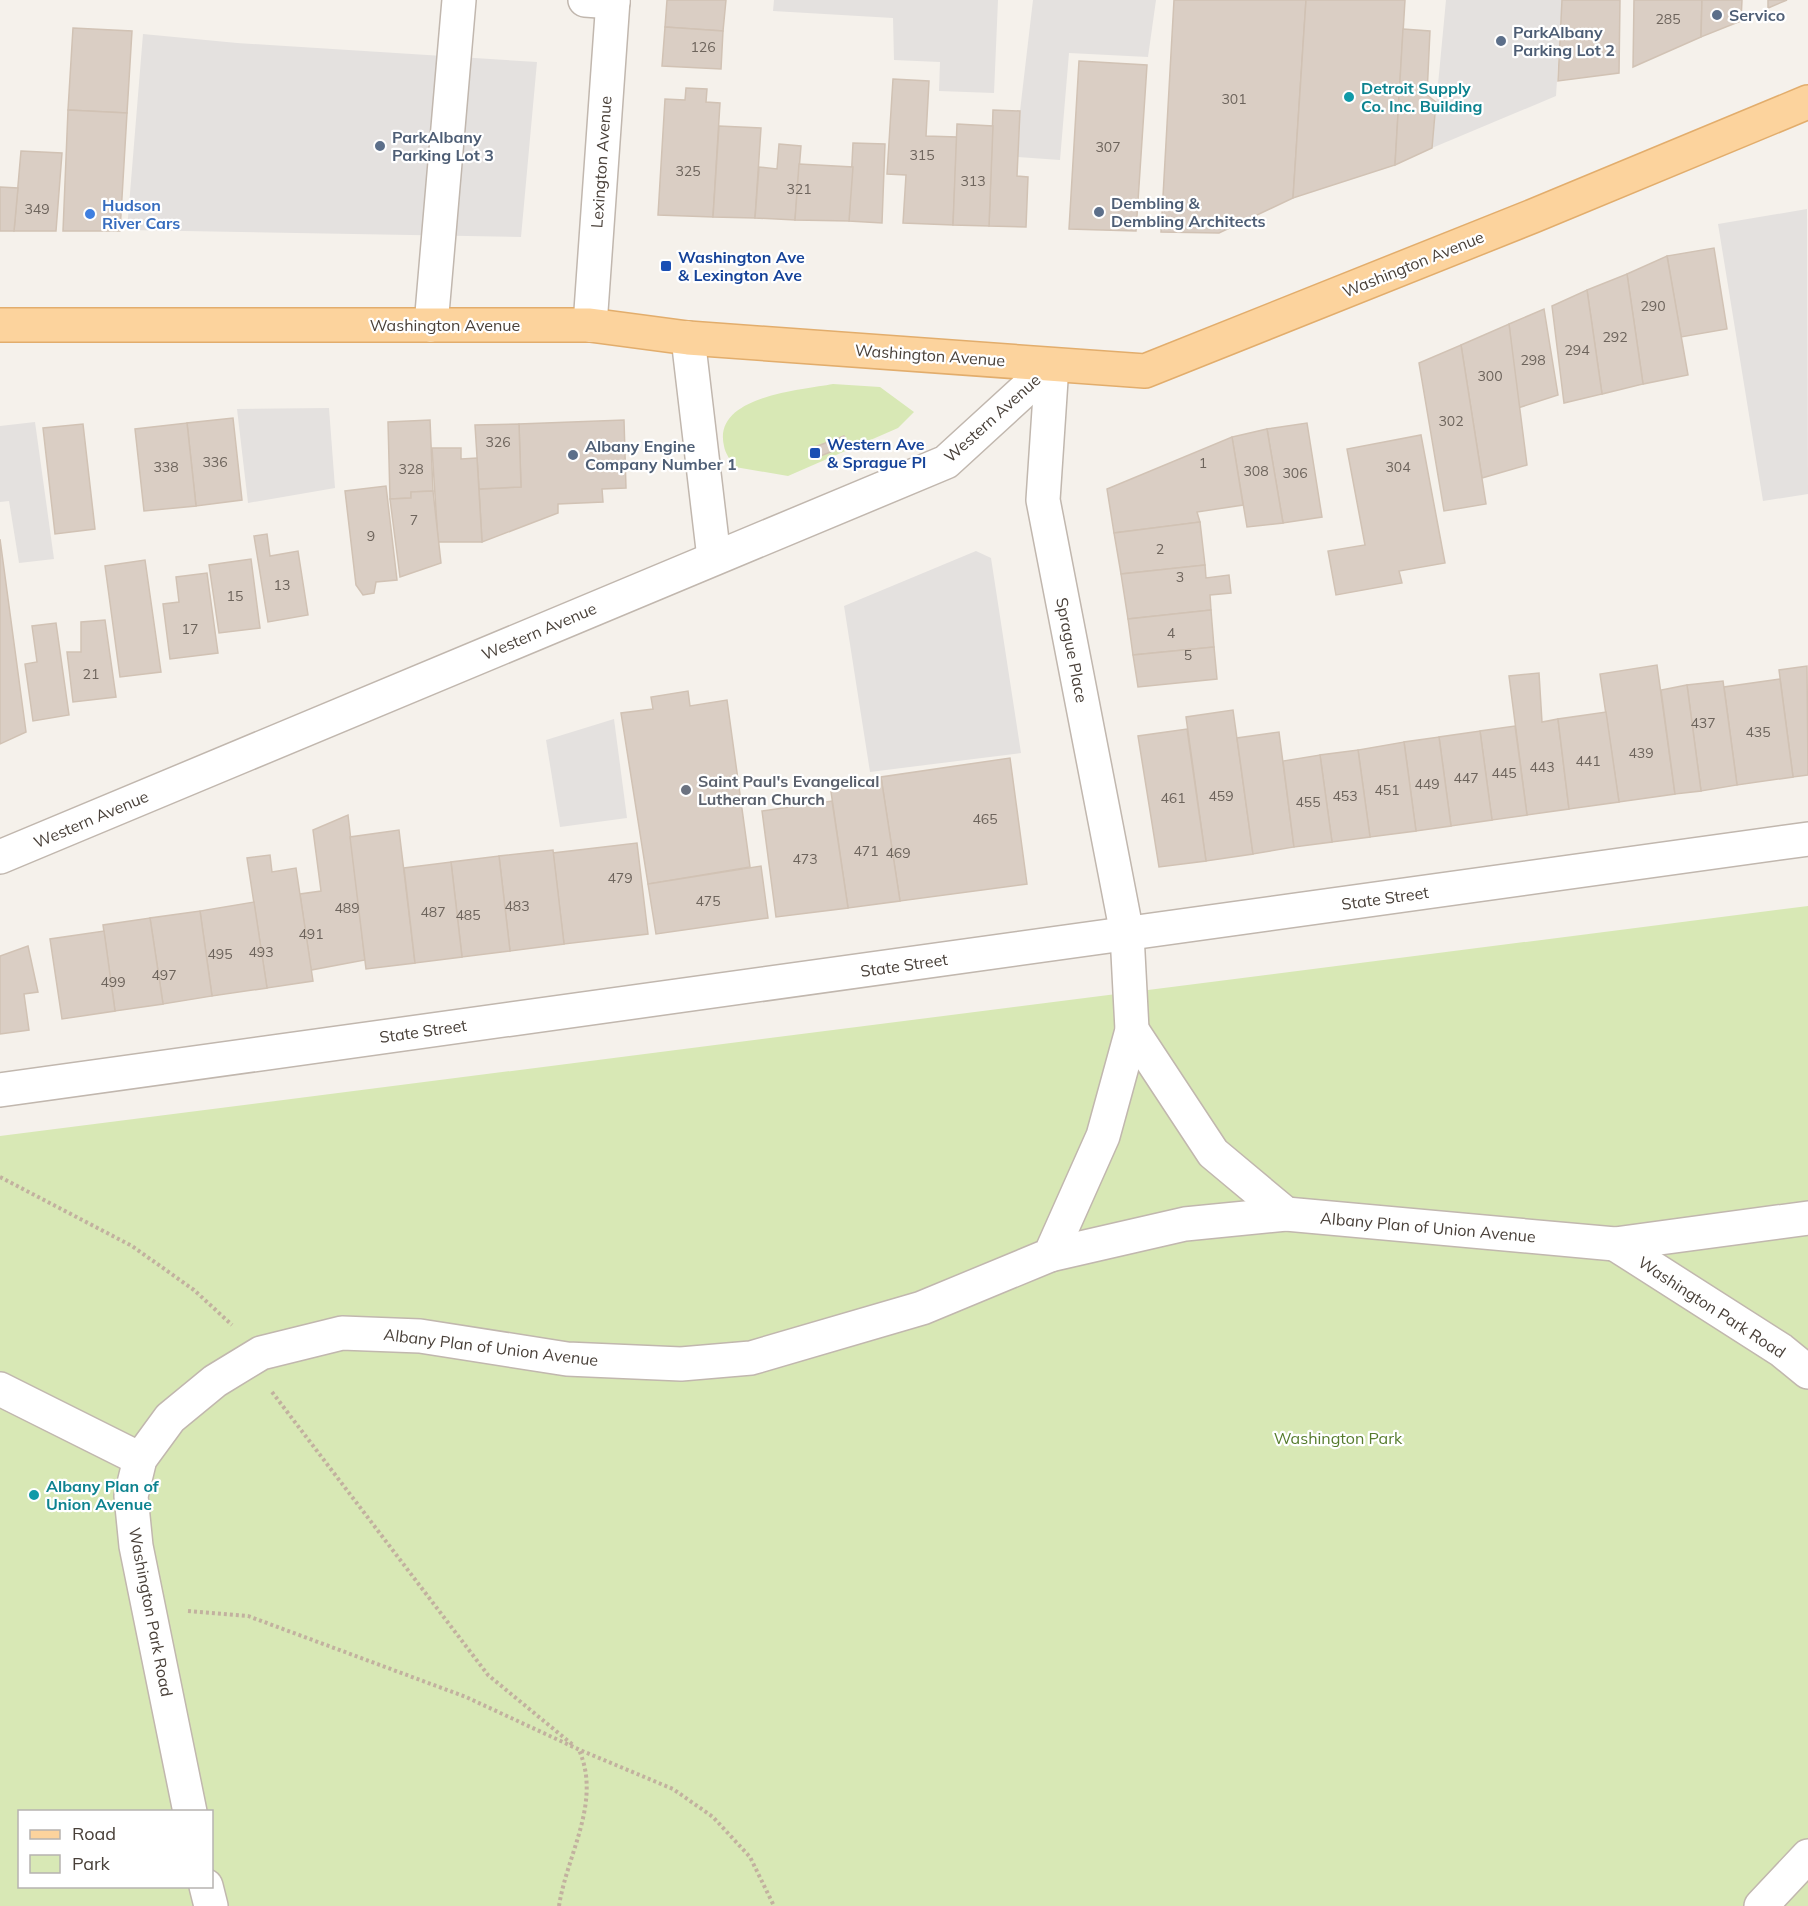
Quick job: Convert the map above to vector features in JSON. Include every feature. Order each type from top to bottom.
[{"type":"main road","name":"Washington Avenue","points":[[0,325],[590,325],[688,338],[1146,371],[1533,216],[1808,102]]},
{"type":"street","points":[[432,325],[459,0]]},
{"type":"street","name":"Lexington Avenue","points":[[590,325],[603,1]]},
{"type":"street","points":[[688,338],[714,558]]},
{"type":"street","name":"Western Avenue","points":[[0,857],[946,462],[1052,365]]},
{"type":"street","name":"Sprague Place","points":[[1052,365],[1043,500],[1127,934]]},
{"type":"street","name":"State Street","points":[[0,1090],[1808,839]]},
{"type":"street","points":[[1050,1256],[1103,1136],[1132,1030],[1127,934]]},
{"type":"street","points":[[1132,1030],[1214,1153],[1286,1214]]},
{"type":"street","name":"Albany Plan of Union Avenue","points":[[140,1459],[170,1418],[215,1381],[261,1353],[342,1333],[420,1336],[567,1359],[681,1364],[751,1358],[922,1308],[1050,1256],[1185,1224],[1286,1214],[1616,1244],[1808,1218]]},
{"type":"street","name":"Washington Park Road","points":[[1616,1244],[1781,1350],[1808,1372]]},
{"type":"street","points":[[0,1389],[140,1459]]},
{"type":"street","name":"Washington Park Road","points":[[140,1459],[131,1496],[136,1546],[190,1810]]},
{"type":"street","points":[[1761,1906],[1808,1856]]},
{"type":"street","points":[[206,1888],[211,1906]]},
{"type":"path","points":[[0,1177],[132,1246],[194,1290],[239,1331]]},
{"type":"path","points":[[269,1389],[488,1675],[580,1750],[587,1784],[582,1824],[560,1906]]},
{"type":"path","points":[[148,1608],[248,1616],[466,1697],[580,1750],[673,1789],[713,1817],[750,1857],[774,1906]]},
{"type":"green space","points":[[833,384],[880,387],[914,412],[898,428],[788,476],[735,467],[724,446],[724,429],[731,416],[762,398]]},
{"type":"green space","name":"Washington Park","points":[[1808,906],[1808,1906],[0,1906],[0,1136]]},
{"type":"shaded area","points":[[774,0],[998,0],[994,93],[939,91],[940,62],[894,60],[893,18],[773,11]]},
{"type":"shaded area","points":[[1033,0],[1156,0],[1148,57],[1069,53],[1060,160],[1018,157],[1020,111]]},
{"type":"shaded area","name":"ParkAlbany Parking Lot 2","points":[[1446,0],[1562,0],[1556,96],[1432,148]]},
{"type":"shaded area","name":"ParkAlbany Parking Lot 3","points":[[143,34],[237,43],[537,62],[521,237],[127,230]]},
{"type":"shaded area","points":[[1807,209],[1808,494],[1763,501],[1718,224]]},
{"type":"shaded area","points":[[329,408],[335,488],[248,503],[237,409]]},
{"type":"shaded area","points":[[35,422],[54,559],[19,563],[9,501],[0,502],[0,426]]},
{"type":"shaded area","points":[[976,551],[991,558],[1021,753],[870,772],[844,606]]},
{"type":"shaded area","points":[[614,719],[627,818],[560,827],[546,740]]},
{"type":"building","points":[[667,0],[726,0],[723,31],[665,27]]},
{"type":"building","points":[[1174,0],[1306,0],[1293,198],[1219,233],[1161,232]]},
{"type":"building","name":"Detroit Supply Co. Inc. Building","points":[[1306,0],[1405,0],[1395,165],[1293,198]]},
{"type":"building","points":[[1562,0],[1620,0],[1619,73],[1558,81]]},
{"type":"building","points":[[1634,0],[1702,0],[1701,37],[1633,67]]},
{"type":"building","points":[[1702,0],[1742,0],[1741,21],[1701,37]]},
{"type":"building","points":[[1768,0],[1787,0],[1768,8]]},
{"type":"building","points":[[665,27],[723,31],[721,69],[662,66]]},
{"type":"building","points":[[73,28],[132,31],[127,113],[68,110]]},
{"type":"building","points":[[1403,29],[1430,31],[1427,95],[1436,102],[1432,148],[1395,165]]},
{"type":"building","points":[[1079,61],[1147,65],[1136,231],[1069,229]]},
{"type":"building","points":[[893,79],[929,81],[926,136],[957,137],[953,225],[903,223],[906,175],[887,174]]},
{"type":"building","points":[[686,88],[707,89],[706,102],[720,103],[713,217],[658,215],[665,99],[685,100]]},
{"type":"building","points":[[68,110],[127,113],[120,231],[63,231]]},
{"type":"building","points":[[993,110],[1020,111],[1017,176],[1028,177],[1026,227],[989,226]]},
{"type":"building","points":[[957,124],[993,126],[989,226],[953,225]]},
{"type":"building","points":[[719,126],[761,128],[755,218],[713,217]]},
{"type":"building","points":[[853,143],[885,144],[882,223],[849,221]]},
{"type":"building","points":[[779,144],[801,146],[795,220],[755,218],[759,167],[777,169]]},
{"type":"building","points":[[21,151],[62,153],[56,231],[14,231]]},
{"type":"building","points":[[799,164],[853,167],[849,221],[795,220]]},
{"type":"building","points":[[0,187],[18,188],[14,231],[0,231]]},
{"type":"building","points":[[1714,248],[1727,329],[1681,337],[1667,256]]},
{"type":"building","points":[[1667,256],[1688,375],[1643,384],[1627,274]]},
{"type":"building","points":[[1627,274],[1643,384],[1602,394],[1587,290]]},
{"type":"building","points":[[1587,290],[1602,394],[1564,403],[1552,306]]},
{"type":"building","points":[[1544,309],[1558,395],[1518,408],[1509,324]]},
{"type":"building","points":[[1509,324],[1527,465],[1482,478],[1461,345]]},
{"type":"building","points":[[1461,345],[1486,504],[1444,511],[1419,363]]},
{"type":"building","points":[[233,418],[242,500],[196,506],[187,423]]},
{"type":"building","points":[[430,420],[433,491],[411,492],[411,498],[390,499],[388,422]]},
{"type":"building","name":"Albany Engine Company Number 1","points":[[624,420],[626,488],[602,489],[603,502],[558,504],[558,513],[482,542],[479,489],[521,487],[519,424]]},
{"type":"building","points":[[187,423],[196,506],[144,511],[135,429]]},
{"type":"building","points":[[1307,423],[1322,517],[1283,523],[1267,429]]},
{"type":"building","points":[[83,424],[95,529],[55,534],[43,428]]},
{"type":"building","points":[[519,424],[521,487],[479,489],[475,425]]},
{"type":"building","points":[[1267,429],[1283,523],[1247,527],[1232,437]]},
{"type":"building","points":[[1421,435],[1445,563],[1399,571],[1402,583],[1336,595],[1328,551],[1365,545],[1347,449]]},
{"type":"building","points":[[844,436],[848,445],[818,457],[815,447]]},
{"type":"building","points":[[1232,437],[1243,505],[1197,512],[1200,522],[1114,533],[1107,489]]},
{"type":"building","points":[[432,448],[461,448],[461,459],[477,458],[482,542],[438,542]]},
{"type":"building","points":[[386,486],[397,580],[376,582],[374,593],[363,595],[356,585],[345,491]]},
{"type":"building","points":[[433,491],[441,563],[400,577],[390,499],[411,498],[411,492]]},
{"type":"building","points":[[1200,522],[1205,565],[1121,574],[1114,533]]},
{"type":"building","points":[[267,534],[270,556],[298,551],[308,615],[268,622],[254,536]]},
{"type":"building","points":[[0,539],[26,732],[0,744]]},
{"type":"building","points":[[251,559],[260,628],[219,633],[209,565]]},
{"type":"building","points":[[145,560],[161,672],[120,677],[105,566]]},
{"type":"building","points":[[1205,565],[1206,578],[1229,575],[1231,593],[1210,595],[1211,610],[1128,619],[1121,574]]},
{"type":"building","points":[[207,573],[218,653],[170,659],[163,604],[179,602],[176,577]]},
{"type":"building","points":[[1211,610],[1214,647],[1133,655],[1128,619]]},
{"type":"building","points":[[105,620],[116,697],[73,702],[67,652],[81,652],[81,622]]},
{"type":"building","points":[[56,623],[69,715],[33,721],[25,664],[37,662],[32,626]]},
{"type":"building","points":[[1214,647],[1217,679],[1138,687],[1133,655]]},
{"type":"building","points":[[1657,665],[1675,794],[1619,802],[1600,674]]},
{"type":"building","points":[[1807,666],[1808,775],[1793,777],[1779,670]]},
{"type":"building","points":[[1539,673],[1542,722],[1558,719],[1569,809],[1527,815],[1509,676]]},
{"type":"building","points":[[1780,679],[1793,777],[1737,785],[1724,687]]},
{"type":"building","points":[[1723,681],[1737,785],[1701,791],[1687,685]]},
{"type":"building","points":[[1687,685],[1701,791],[1675,794],[1661,690]]},
{"type":"building","name":"Saint Paul's Evangelical Lutheran Church","points":[[688,691],[690,706],[727,700],[750,867],[648,884],[621,713],[653,709],[651,697]]},
{"type":"building","points":[[1233,710],[1253,854],[1206,861],[1186,717]]},
{"type":"building","points":[[1606,712],[1619,802],[1569,809],[1558,719]]},
{"type":"building","points":[[1515,726],[1527,815],[1492,820],[1480,731]]},
{"type":"building","points":[[1187,729],[1206,861],[1159,867],[1138,736]]},
{"type":"building","points":[[1480,731],[1492,820],[1451,826],[1439,737]]},
{"type":"building","points":[[1279,732],[1294,847],[1253,854],[1237,738]]},
{"type":"building","points":[[1439,737],[1451,826],[1416,831],[1404,742]]},
{"type":"building","points":[[1404,742],[1416,831],[1370,837],[1358,750]]},
{"type":"building","points":[[1358,750],[1370,837],[1332,842],[1320,755]]},
{"type":"building","points":[[1320,755],[1332,842],[1294,847],[1283,761]]},
{"type":"building","points":[[1010,758],[1027,884],[900,901],[881,777]]},
{"type":"building","points":[[881,777],[900,901],[848,908],[830,785]]},
{"type":"building","points":[[832,801],[848,908],[776,917],[762,811]]},
{"type":"building","points":[[348,815],[365,960],[311,970],[300,894],[321,891],[313,830]]},
{"type":"building","points":[[399,830],[415,963],[366,969],[350,837]]},
{"type":"building","points":[[637,843],[648,934],[564,944],[553,853]]},
{"type":"building","points":[[553,850],[564,944],[510,951],[499,856]]},
{"type":"building","points":[[270,855],[272,872],[296,868],[313,981],[267,988],[247,858]]},
{"type":"building","points":[[499,856],[510,951],[462,957],[451,862]]},
{"type":"building","points":[[451,862],[462,957],[415,963],[404,868]]},
{"type":"building","points":[[761,866],[768,918],[656,934],[648,884]]},
{"type":"building","points":[[254,902],[267,988],[212,996],[200,911]]},
{"type":"building","points":[[200,911],[212,996],[163,1004],[150,918]]},
{"type":"building","points":[[150,918],[163,1004],[115,1011],[103,925]]},
{"type":"building","points":[[104,931],[115,1011],[62,1019],[50,939]]},
{"type":"building","points":[[28,946],[38,992],[24,994],[29,1030],[0,1034],[0,956]]},
{"type":"place","name":"Servico","points":[[1717,15]]},
{"type":"place","name":"ParkAlbany Parking Lot 2","points":[[1501,41]]},
{"type":"place","name":"Detroit Supply Co. Inc. Building","points":[[1349,97]]},
{"type":"place","name":"ParkAlbany Parking Lot 3","points":[[380,146]]},
{"type":"place","name":"Dembling & Dembling Architects","points":[[1099,212]]},
{"type":"place","name":"Hudson River Cars","points":[[90,214]]},
{"type":"place","name":"Washington Ave & Lexington Ave","points":[[666,266]]},
{"type":"place","name":"Western Ave & Sprague Pl","points":[[815,453]]},
{"type":"place","name":"Albany Engine Company Number 1","points":[[573,455]]},
{"type":"place","name":"Saint Paul's Evangelical Lutheran Church","points":[[686,790]]},
{"type":"place","name":"Albany Plan of Union Avenue","points":[[34,1495]]}]
